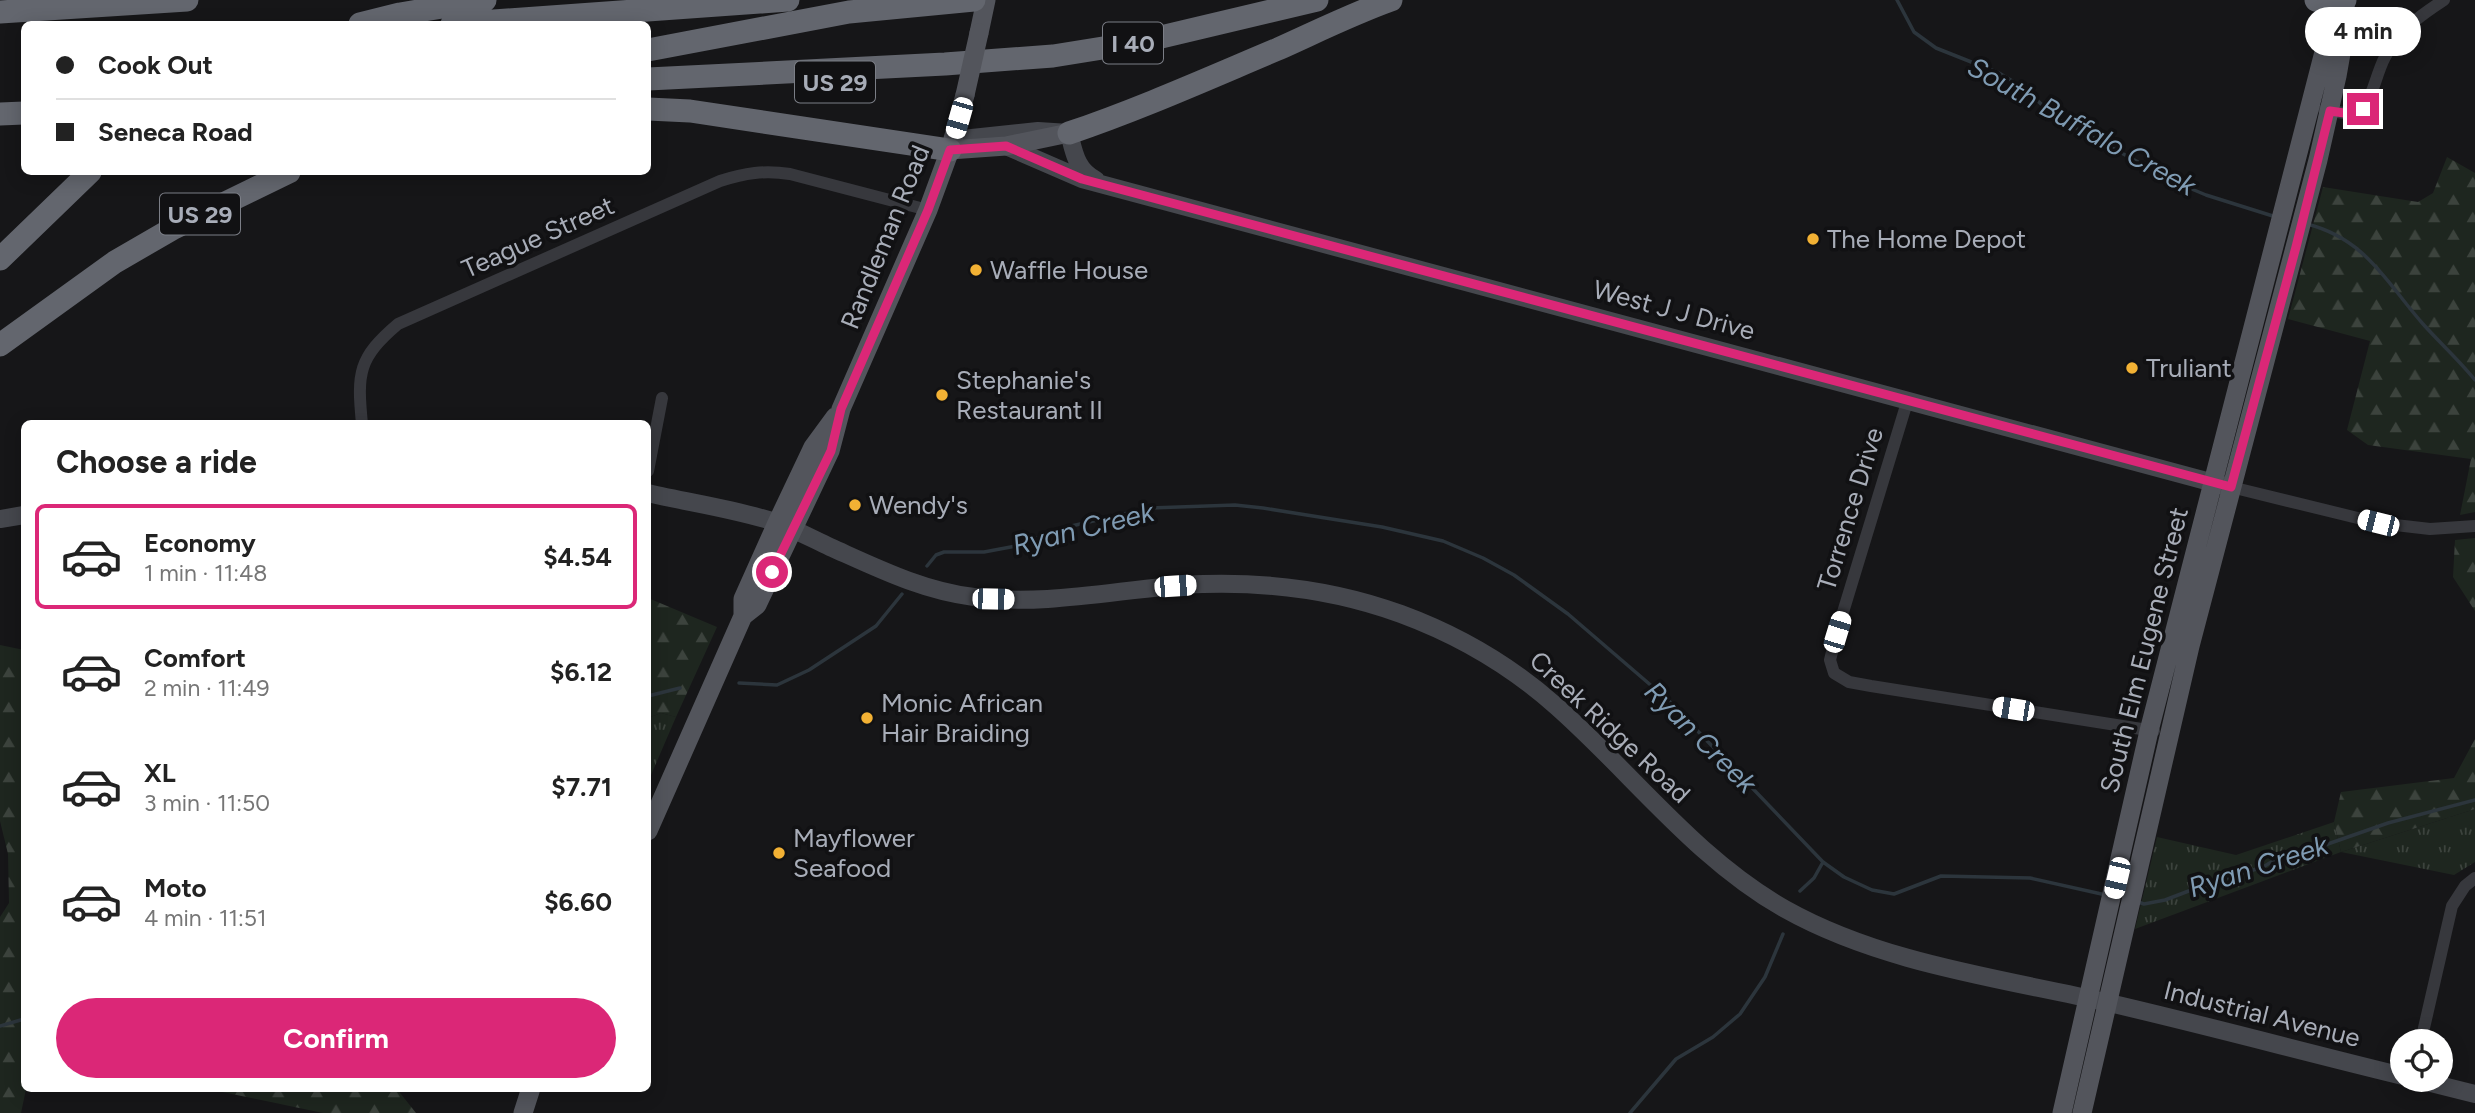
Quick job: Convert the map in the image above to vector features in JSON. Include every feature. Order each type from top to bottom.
[{"type":"highway","points":[[0,12],[187,0]]},
{"type":"highway","points":[[373,21],[485,0]]},
{"type":"highway","points":[[494,21],[788,0]]},
{"type":"highway","points":[[651,49],[849,12],[974,0]]},
{"type":"highway","name":"I 40","points":[[651,79],[1053,56],[1140,42],[1317,0]]},
{"type":"highway","points":[[1069,133],[1391,0]]},
{"type":"highway","points":[[2316,0],[2345,0]]},
{"type":"highway","name":"US 29","points":[[651,95],[908,77],[945,64]]},
{"type":"highway","points":[[651,109],[703,113],[951,145]]},
{"type":"highway","points":[[0,114],[21,113]]},
{"type":"highway","points":[[0,259],[87,175]]},
{"type":"highway","name":"US 29","points":[[0,345],[115,262],[172,229],[283,175]]},
{"type":"main road","name":"Randleman Road","points":[[651,824],[743,616],[743,599],[784,526],[813,447],[841,409],[928,210],[965,95],[986,0]]},
{"type":"main road","name":"South Elm Eugene Street","points":[[2082,1113],[2099,1001],[2159,732],[2222,485],[2276,241],[2310,107],[2333,17],[2345,0]]},
{"type":"main road","name":"South Elm Eugene Street","points":[[2222,485],[2311,191],[2330,111],[2347,19],[2345,0]]},
{"type":"main road","points":[[951,145],[1038,131],[1069,133]]},
{"type":"main road","name":"West J J Drive","points":[[951,145],[1006,146],[1069,133],[1080,169],[1102,183]]},
{"type":"main road","name":"West J J Drive","points":[[1006,146],[1073,176],[2222,485]]},
{"type":"main road","name":"Creek Ridge Road","points":[[651,494],[784,526],[894,576],[923,586],[976,597],[1036,599],[1205,584],[1261,585],[1289,587],[1346,598],[1403,615],[1481,652],[1539,692],[1718,863],[1786,909],[1820,926],[1898,955],[2099,1001]]},
{"type":"main road","points":[[0,519],[21,516]]},
{"type":"main road","name":"South Elm Eugene Street","points":[[2062,1113],[2099,1001]]},
{"type":"main road","name":"Industrial Avenue","points":[[2099,1001],[2390,1073]]},
{"type":"main road","points":[[2453,1088],[2475,1094]]},
{"type":"main road","points":[[523,1113],[530,1092]]},
{"type":"street","points":[[2310,107],[2351,114],[2363,109],[2384,58],[2395,41],[2410,24],[2444,0]]},
{"type":"street","name":"Teague Street","points":[[362,420],[359,379],[367,356],[380,339],[398,324],[720,181],[742,173],[766,171],[790,174],[928,210]]},
{"type":"street","points":[[651,455],[662,398]]},
{"type":"street","name":"Torrence Drive","points":[[1908,399],[1837,632],[1830,660],[1834,673],[1849,682],[1871,686],[2159,732]]},
{"type":"street","points":[[2222,485],[2378,523],[2430,529],[2475,526]]},
{"type":"street","points":[[2424,1029],[2452,906],[2465,886],[2475,878]]},
{"type":"green space","points":[[2447,157],[2475,173],[2475,512],[2460,515],[2471,459],[2368,445],[2347,430],[2370,341],[2288,319],[2323,187],[2418,202],[2433,193]]},
{"type":"green space","points":[[2475,538],[2475,611],[2453,577],[2455,540]]},
{"type":"green space","points":[[651,599],[717,627],[676,717],[661,713],[651,717]]},
{"type":"green space","points":[[0,645],[21,649],[21,1092],[25,1092],[21,1113],[0,1113],[0,917],[9,903],[8,854],[0,821]]},
{"type":"green space","points":[[661,713],[676,717],[651,775],[651,717]]},
{"type":"green space","points":[[2475,739],[2475,809],[2341,852],[2334,822],[2341,792],[2454,778]]},
{"type":"green space","points":[[2475,809],[2475,862],[2454,875],[2341,852]]},
{"type":"green space","points":[[2334,822],[2341,852],[2135,929],[2157,837],[2236,855]]},
{"type":"green space","points":[[222,1092],[399,1092],[416,1113],[323,1113]]},
{"type":"waterway","name":"South Buffalo Creek","points":[[1897,0],[1914,32],[1936,48],[1999,73],[2024,88],[2055,117],[2175,182],[2206,195],[2276,217]]},
{"type":"waterway","name":"South Buffalo Creek","points":[[2307,224],[2345,240],[2360,251],[2475,380]]},
{"type":"waterway","name":"Ryan Creek","points":[[927,566],[936,555],[944,552],[984,552],[1016,546],[1067,527],[1150,508],[1235,505],[1263,508],[1382,527],[1443,541],[1514,575],[1568,614],[1668,700],[1823,862],[1844,877],[1872,890],[1894,894],[1941,876],[2030,878],[2106,895]]},
{"type":"waterway","name":"Ryan Creek","points":[[739,683],[777,685],[809,670],[876,626],[902,594]]},
{"type":"waterway","name":"Ryan Creek","points":[[651,695],[680,688]]},
{"type":"waterway","name":"Ryan Creek","points":[[2138,902],[2144,904],[2165,900],[2263,867],[2278,858],[2302,853],[2388,823],[2475,800]]},
{"type":"waterway","points":[[1800,891],[1814,878],[1823,862]]},
{"type":"waterway","points":[[1630,1113],[1676,1059],[1713,1037],[1740,1014],[1765,977],[1783,934]]},
{"type":"waterway","name":"Ryan Creek","points":[[0,1026],[21,1020]]},
{"type":"place","name":"The Home Depot","points":[[1813,239]]},
{"type":"place","name":"Waffle House","points":[[976,270]]},
{"type":"place","name":"Truliant","points":[[2132,368]]},
{"type":"place","name":"Stephanie's Restaurant II","points":[[942,395]]},
{"type":"place","name":"Wendy's","points":[[855,505]]},
{"type":"place","name":"Monic African Hair Braiding","points":[[867,718]]},
{"type":"place","name":"Mayflower Seafood","points":[[779,853]]},
{"type":"route","points":[[772,572],[831,451],[841,409],[902,272],[950,150],[1006,146],[1082,179],[2231,487],[2330,111],[2351,114],[2363,109]]}]
